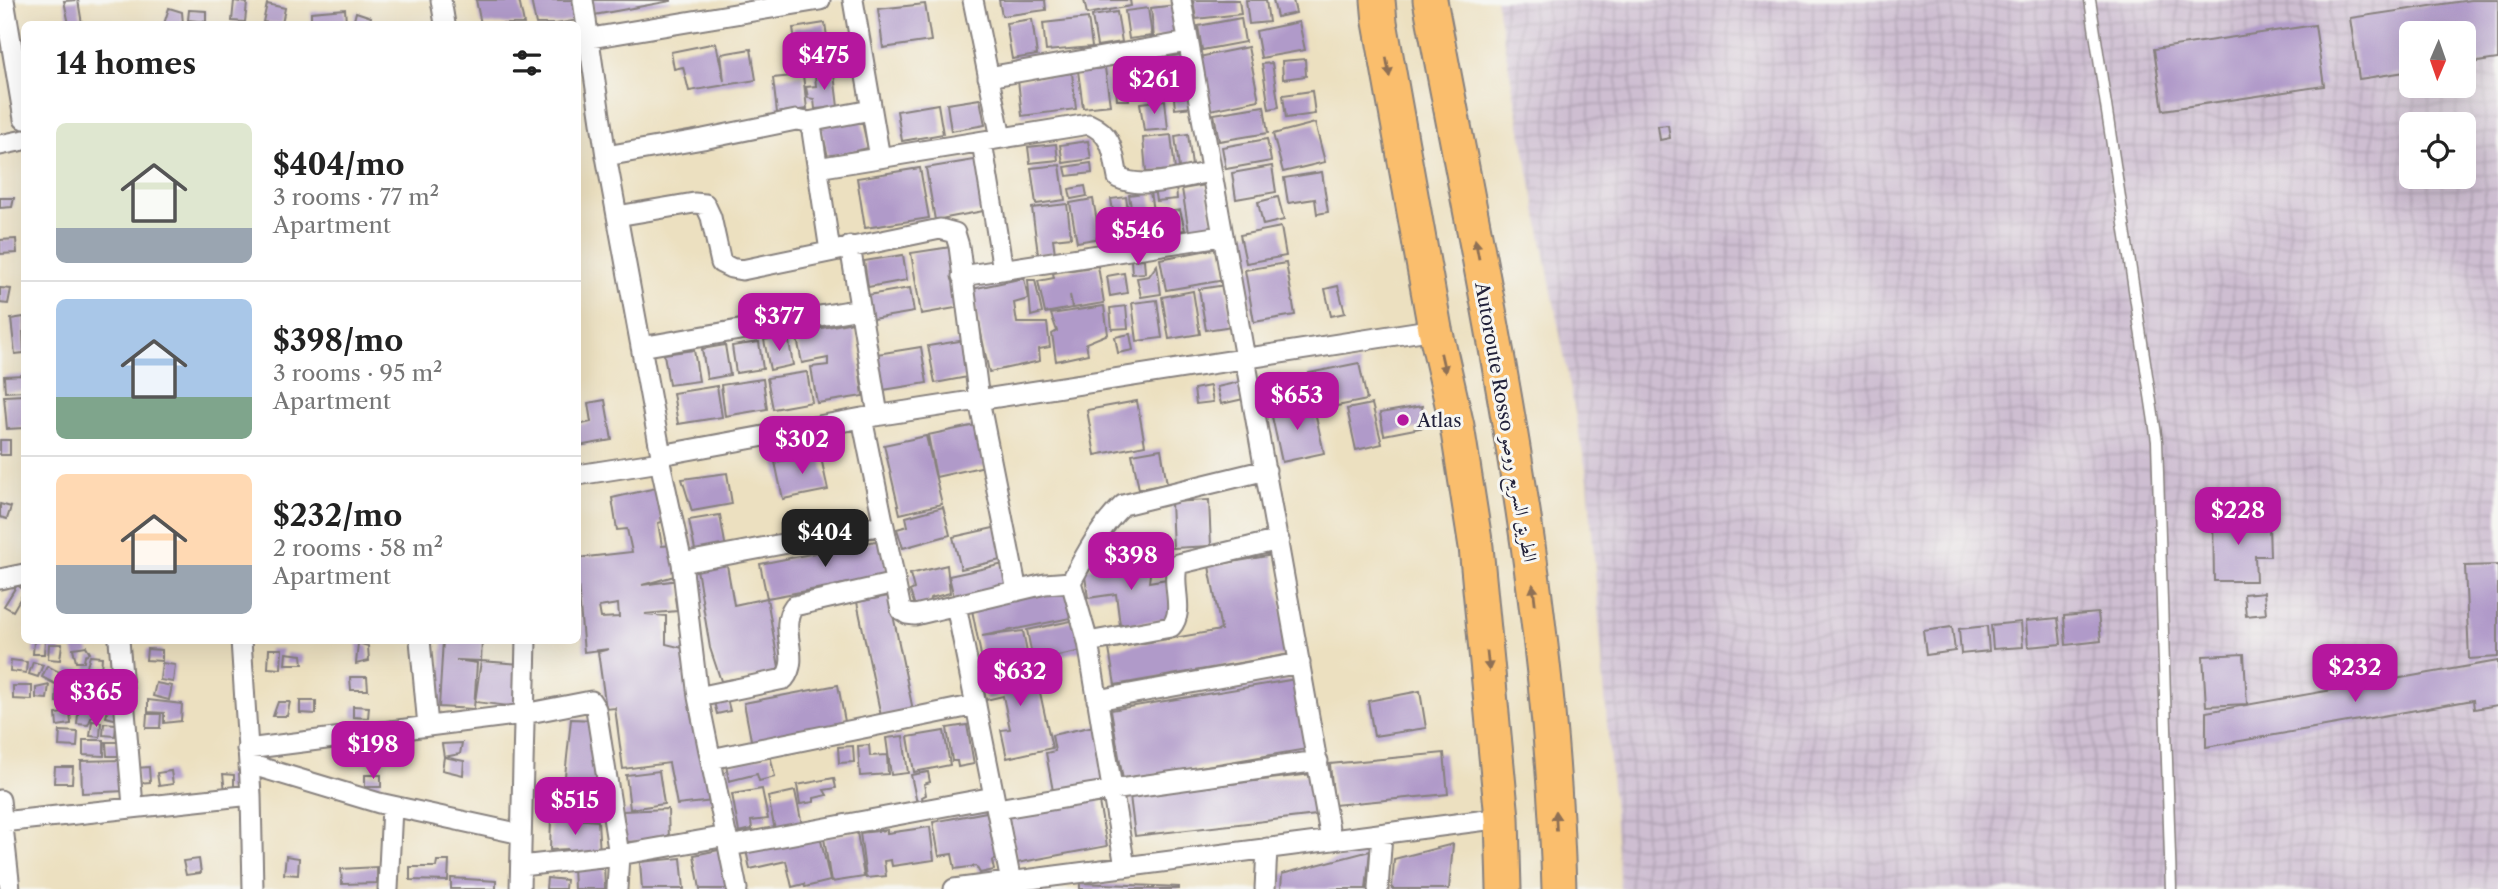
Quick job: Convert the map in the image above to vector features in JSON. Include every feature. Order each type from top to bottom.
[{"type":"highway","points":[[1378,0],[1436,329],[1457,426],[1476,547],[1502,818],[1504,889]]},
{"type":"highway","name":"Autoroute Rosso الطريق السريع روصو","points":[[1430,0],[1521,489],[1552,752],[1559,889]]},
{"type":"street","points":[[4,0],[21,101]]},
{"type":"street","points":[[441,0],[444,21]]},
{"type":"street","points":[[583,0],[583,39],[682,563],[698,697],[737,889]]},
{"type":"street","points":[[583,39],[791,2],[820,0]]},
{"type":"street","points":[[853,0],[880,158]]},
{"type":"street","points":[[973,0],[988,77],[1003,270]]},
{"type":"street","points":[[1181,0],[1221,236],[1246,356],[1331,840]]},
{"type":"street","points":[[988,77],[1188,42]]},
{"type":"street","points":[[606,156],[796,120],[808,122],[871,110]]},
{"type":"street","points":[[808,122],[830,251]]},
{"type":"street","points":[[817,168],[1089,124],[1102,130],[1109,141],[1118,178],[1129,183],[1143,184],[1211,172]]},
{"type":"street","points":[[0,145],[21,141]]},
{"type":"street","points":[[617,216],[694,203],[705,204],[711,217],[720,262],[742,270],[940,229],[955,233],[959,246],[979,400],[1017,591]]},
{"type":"street","points":[[962,276],[1221,236]]},
{"type":"street","points":[[849,246],[860,309],[883,525],[901,610],[915,615],[1045,584],[1071,582]]},
{"type":"street","points":[[641,347],[860,309]]},
{"type":"street","points":[[581,474],[870,416],[1246,356],[1436,329]]},
{"type":"street","points":[[1125,867],[1088,642],[1071,582],[1091,544],[1123,505],[1266,470]]},
{"type":"street","points":[[682,563],[883,525]]},
{"type":"street","points":[[1088,642],[1171,627],[1178,615],[1175,572],[1178,564],[1279,540]]},
{"type":"street","points":[[0,579],[21,575]]},
{"type":"street","points":[[698,697],[784,679],[792,662],[786,625],[788,614],[794,606],[895,583]]},
{"type":"street","points":[[956,605],[995,803],[1000,885]]},
{"type":"street","points":[[119,644],[133,806]]},
{"type":"street","points":[[241,644],[251,795],[253,889]]},
{"type":"street","points":[[420,644],[428,726]]},
{"type":"street","points":[[520,889],[526,644]]},
{"type":"street","points":[[1097,700],[1300,663]]},
{"type":"street","points":[[248,757],[591,701],[594,705],[619,855],[618,889]]},
{"type":"street","points":[[711,759],[976,705]]},
{"type":"street","points":[[248,757],[392,807],[521,834]]},
{"type":"street","points":[[521,866],[728,841],[1318,761]]},
{"type":"street","points":[[2,822],[251,795]]},
{"type":"street","points":[[0,800],[10,889]]},
{"type":"street","points":[[388,889],[392,807]]},
{"type":"street","points":[[954,889],[1502,818]]},
{"type":"street","points":[[1378,889],[1382,834]]},
{"type":"street","points":[[1265,889],[1267,848]]},
{"type":"lane","points":[[2090,0],[2157,441],[2171,889]]},
{"type":"shaded area","points":[[1496,0],[2498,0],[2498,889],[1620,889],[1588,480]]},
{"type":"building","points":[[78,0],[82,21],[68,21],[64,1]]},
{"type":"building","points":[[476,0],[519,0],[523,21],[480,21]]},
{"type":"building","points":[[531,0],[574,0],[578,20],[535,21]]},
{"type":"building","points":[[591,0],[671,0],[671,1],[594,15]]},
{"type":"building","points":[[999,0],[1045,0],[1046,10],[1002,16]]},
{"type":"building","points":[[1084,0],[1130,0],[1131,6],[1087,14]]},
{"type":"building","points":[[1193,0],[1239,0],[1241,14],[1196,19]]},
{"type":"building","points":[[1246,0],[1266,0],[1269,22],[1249,24]]},
{"type":"building","points":[[1273,0],[1293,0],[1296,13],[1277,17]]},
{"type":"building","points":[[2470,0],[2498,0],[2498,59],[2476,62],[2476,21],[2399,21],[2399,73],[2359,79],[2350,18]]},
{"type":"building","points":[[234,1],[247,3],[245,21],[232,21]]},
{"type":"building","points":[[267,4],[285,8],[283,21],[263,21]]},
{"type":"building","points":[[925,4],[931,41],[883,48],[878,9]]},
{"type":"building","points":[[1176,5],[1179,35],[1154,38],[1151,8]]},
{"type":"building","points":[[169,8],[182,12],[183,21],[165,21]]},
{"type":"building","points":[[1148,8],[1152,36],[1129,39],[1125,11]]},
{"type":"building","points":[[345,9],[346,21],[311,21],[311,12]]},
{"type":"building","points":[[189,10],[206,11],[206,21],[188,20]]},
{"type":"building","points":[[356,12],[371,17],[370,21],[354,21]]},
{"type":"building","points":[[1117,12],[1122,42],[1097,46],[1092,16]]},
{"type":"building","points":[[1088,18],[1092,47],[1046,51],[1043,23]]},
{"type":"building","points":[[1241,18],[1245,42],[1202,50],[1198,26]]},
{"type":"building","points":[[1032,19],[1037,55],[1012,59],[1006,23]]},
{"type":"building","points":[[1299,22],[1305,50],[1261,58],[1256,31]]},
{"type":"building","points":[[825,23],[831,65],[799,69],[793,28]]},
{"type":"building","points":[[2315,25],[2324,86],[2163,110],[2154,49]]},
{"type":"building","points":[[716,43],[724,81],[721,54],[751,49],[756,80],[689,91],[683,67],[674,69],[671,52]]},
{"type":"building","points":[[1248,47],[1259,100],[1210,110],[1199,57]]},
{"type":"building","points":[[1186,54],[1192,92],[1167,96],[1162,58]]},
{"type":"building","points":[[1156,59],[1161,94],[1138,97],[1132,63]]},
{"type":"building","points":[[1305,59],[1306,76],[1283,79],[1282,61]]},
{"type":"building","points":[[1272,63],[1279,107],[1269,109],[1262,64]]},
{"type":"building","points":[[1114,64],[1127,64],[1129,100],[1117,100]]},
{"type":"building","points":[[1105,68],[1110,105],[1083,108],[1078,71]]},
{"type":"building","points":[[1072,73],[1076,109],[1022,116],[1018,80]]},
{"type":"building","points":[[834,74],[838,107],[815,109],[814,99],[808,98],[806,87],[816,86],[815,76]]},
{"type":"building","points":[[803,75],[807,109],[777,113],[773,78]]},
{"type":"building","points":[[1312,91],[1315,114],[1286,118],[1283,95]]},
{"type":"building","points":[[1191,96],[1192,107],[1175,109],[1174,98]]},
{"type":"building","points":[[980,99],[985,125],[951,131],[947,104]]},
{"type":"building","points":[[1165,100],[1168,129],[1144,131],[1140,103]]},
{"type":"building","points":[[938,104],[943,134],[902,141],[897,111]]},
{"type":"building","points":[[1264,106],[1268,133],[1219,141],[1214,114]]},
{"type":"building","points":[[861,117],[868,148],[828,157],[821,127]]},
{"type":"building","points":[[1315,123],[1325,162],[1283,172],[1273,134]]},
{"type":"building","points":[[1668,125],[1670,138],[1660,140],[1658,126]]},
{"type":"building","points":[[1188,134],[1192,166],[1179,168],[1175,136]]},
{"type":"building","points":[[1171,135],[1175,170],[1146,172],[1143,138]]},
{"type":"building","points":[[1267,139],[1271,161],[1226,169],[1222,147]]},
{"type":"building","points":[[1088,141],[1091,159],[1063,163],[1060,145]]},
{"type":"building","points":[[1056,144],[1058,160],[1030,163],[1028,147]]},
{"type":"building","points":[[980,159],[989,210],[935,220],[926,168]]},
{"type":"building","points":[[1091,163],[1092,173],[1067,176],[1065,167]]},
{"type":"building","points":[[1060,165],[1065,200],[1036,204],[1031,168]]},
{"type":"building","points":[[1272,166],[1276,192],[1236,199],[1232,173]]},
{"type":"building","points":[[920,168],[929,218],[865,228],[857,178]]},
{"type":"building","points":[[1322,172],[1328,212],[1317,214],[1315,199],[1288,203],[1284,178]]},
{"type":"building","points":[[1206,185],[1213,227],[1189,232],[1182,189]]},
{"type":"building","points":[[1085,186],[1087,196],[1071,199],[1069,189]]},
{"type":"building","points":[[1176,186],[1177,199],[1156,201],[1154,188]]},
{"type":"building","points":[[1150,192],[1157,236],[1136,239],[1129,195]]},
{"type":"building","points":[[1126,197],[1133,241],[1105,245],[1102,225],[1115,223],[1111,199]]},
{"type":"building","points":[[1278,197],[1284,220],[1263,225],[1258,202]]},
{"type":"building","points":[[0,198],[14,198],[12,207],[0,208]]},
{"type":"building","points":[[1093,199],[1100,238],[1077,242],[1070,203]]},
{"type":"building","points":[[1067,204],[1071,237],[1053,239],[1055,253],[1038,254],[1032,208]]},
{"type":"building","points":[[1180,210],[1185,230],[1177,231],[1173,211]]},
{"type":"building","points":[[1168,211],[1172,232],[1161,234],[1157,213]]},
{"type":"building","points":[[1281,227],[1286,256],[1246,263],[1240,235]]},
{"type":"building","points":[[16,239],[17,253],[0,254],[0,240]]},
{"type":"building","points":[[951,247],[961,307],[921,314],[911,253]]},
{"type":"building","points":[[1219,248],[1225,280],[1166,290],[1160,259]]},
{"type":"building","points":[[903,255],[907,280],[868,287],[864,261]]},
{"type":"building","points":[[1144,259],[1145,273],[1132,274],[1131,260]]},
{"type":"building","points":[[1286,263],[1295,315],[1254,322],[1245,270]]},
{"type":"building","points":[[1157,265],[1161,294],[1141,297],[1137,278],[1149,276]]},
{"type":"building","points":[[1098,266],[1104,303],[1073,308],[1070,295],[1072,308],[1045,313],[1038,281],[1054,278],[1053,273]]},
{"type":"building","points":[[1124,273],[1127,293],[1110,296],[1107,276]]},
{"type":"building","points":[[1024,278],[1028,299],[1014,303],[1017,323],[1047,323],[1050,347],[1039,349],[1040,361],[989,372],[972,289]]},
{"type":"building","points":[[1028,280],[1035,280],[1042,313],[1031,316]]},
{"type":"building","points":[[1226,285],[1232,326],[1206,330],[1199,289]]},
{"type":"building","points":[[1338,286],[1345,313],[1331,316],[1325,289]]},
{"type":"building","points":[[0,288],[11,289],[8,304],[0,303]]},
{"type":"building","points":[[910,288],[914,312],[872,319],[868,295]]},
{"type":"building","points":[[1193,291],[1200,334],[1169,339],[1162,297]]},
{"type":"building","points":[[1157,300],[1162,338],[1137,341],[1132,303]]},
{"type":"building","points":[[1104,306],[1108,334],[1086,343],[1088,354],[1056,361],[1052,334],[1057,331],[1051,314]]},
{"type":"building","points":[[1126,306],[1128,328],[1112,329],[1110,308]]},
{"type":"building","points":[[21,317],[21,353],[15,354],[11,319]]},
{"type":"building","points":[[853,322],[863,396],[817,403],[811,367],[828,365],[828,358],[802,363],[796,333]]},
{"type":"building","points":[[1130,334],[1133,350],[1118,353],[1115,337]]},
{"type":"building","points":[[788,336],[793,365],[770,370],[764,340]]},
{"type":"building","points":[[966,340],[973,376],[935,383],[928,346]]},
{"type":"building","points":[[759,342],[763,369],[736,373],[732,346]]},
{"type":"building","points":[[725,345],[730,375],[707,379],[702,349]]},
{"type":"building","points":[[921,347],[927,383],[883,390],[877,354]]},
{"type":"building","points":[[694,350],[699,381],[669,385],[664,354]]},
{"type":"building","points":[[1359,363],[1367,400],[1317,410],[1309,373]]},
{"type":"building","points":[[807,372],[812,402],[773,409],[767,378]]},
{"type":"building","points":[[21,375],[21,391],[5,392],[4,376]]},
{"type":"building","points":[[1281,375],[1284,386],[1267,390],[1265,378]]},
{"type":"building","points":[[763,379],[767,409],[725,416],[721,385]]},
{"type":"building","points":[[1244,381],[1248,398],[1221,404],[1217,387]]},
{"type":"building","points":[[1309,384],[1312,400],[1302,402],[1299,385]]},
{"type":"building","points":[[717,386],[722,417],[678,424],[673,393]]},
{"type":"building","points":[[1210,386],[1213,402],[1196,404],[1194,389]]},
{"type":"building","points":[[1280,390],[1281,396],[1294,393],[1297,403],[1271,408],[1267,393]]},
{"type":"building","points":[[21,395],[21,428],[7,429],[4,396]]},
{"type":"building","points":[[605,400],[612,440],[581,445],[581,424],[591,422],[588,403]]},
{"type":"building","points":[[1137,401],[1145,445],[1095,455],[1087,410]]},
{"type":"building","points":[[1313,403],[1324,453],[1282,462],[1271,412]]},
{"type":"building","points":[[1372,404],[1382,444],[1356,450],[1347,409]]},
{"type":"building","name":"Atlas","points":[[1422,406],[1425,427],[1384,435],[1380,413]]},
{"type":"building","points":[[976,425],[985,466],[936,477],[928,435]]},
{"type":"building","points":[[926,436],[942,504],[900,514],[884,445]]},
{"type":"building","points":[[0,440],[10,440],[10,455],[0,455]]},
{"type":"building","points":[[1161,449],[1167,484],[1139,489],[1132,454]]},
{"type":"building","points":[[820,453],[828,490],[783,499],[775,462]]},
{"type":"building","points":[[727,473],[732,504],[692,511],[682,479]]},
{"type":"building","points":[[656,488],[662,522],[658,523],[662,546],[674,545],[678,575],[642,585],[679,580],[681,595],[675,598],[677,611],[645,614],[666,616],[666,644],[687,649],[713,801],[677,805],[669,763],[623,769],[615,708],[606,709],[598,652],[609,649],[584,652],[581,618],[581,558],[632,552],[627,529],[617,530],[612,498]],"holes":[[[618,604],[619,617],[601,618],[599,607]]]},
{"type":"building","points":[[1209,500],[1211,546],[1173,548],[1171,502]]},
{"type":"building","points":[[0,504],[11,507],[7,519],[0,517]]},
{"type":"building","points":[[943,507],[950,535],[903,548],[897,529],[908,526],[906,517]]},
{"type":"building","points":[[2213,513],[2242,513],[2242,525],[2269,525],[2270,556],[2255,556],[2256,581],[2214,581]]},
{"type":"building","points":[[720,515],[726,549],[696,555],[689,520]]},
{"type":"building","points":[[998,527],[1005,559],[961,569],[953,537]]},
{"type":"building","points":[[881,540],[888,576],[767,598],[760,564]]},
{"type":"building","points":[[1273,555],[1290,654],[1115,685],[1109,649],[1221,630],[1209,566]]},
{"type":"building","points":[[1124,563],[1151,566],[1149,582],[1167,579],[1172,619],[1120,625],[1116,594],[1088,598],[1084,568]]},
{"type":"building","points":[[1004,564],[1010,590],[955,602],[949,576]]},
{"type":"building","points":[[727,565],[734,605],[767,598],[780,673],[721,681],[710,648],[697,569]]},
{"type":"building","points":[[947,565],[950,593],[930,598],[929,603],[915,606],[910,591],[914,589],[910,574]]},
{"type":"building","points":[[2498,565],[2498,657],[2469,659],[2465,566]]},
{"type":"building","points":[[17,585],[21,588],[21,597],[13,611],[4,606]]},
{"type":"building","points":[[1068,585],[1075,617],[982,636],[1023,631],[1028,658],[983,665],[971,605]]},
{"type":"building","points":[[2264,592],[2266,614],[2246,616],[2244,594]]},
{"type":"building","points":[[889,596],[913,710],[881,716],[857,602]]},
{"type":"building","points":[[2098,613],[2101,641],[2066,645],[2064,616]]},
{"type":"building","points":[[2058,618],[2061,644],[2028,647],[2026,621]]},
{"type":"building","points":[[1076,620],[1082,651],[1033,661],[1027,630]]},
{"type":"building","points":[[2021,622],[2023,647],[1993,649],[1991,625]]},
{"type":"building","points":[[1987,626],[1989,651],[1961,654],[1959,629]]},
{"type":"building","points":[[1952,627],[1955,651],[1926,655],[1923,631]]},
{"type":"building","points":[[34,644],[45,644],[44,654],[33,654]]},
{"type":"building","points":[[49,644],[62,644],[60,660],[48,659]]},
{"type":"building","points":[[358,644],[368,646],[369,661],[356,664]]},
{"type":"building","points":[[443,644],[482,644],[481,661],[456,660],[477,663],[474,709],[439,707]]},
{"type":"building","points":[[86,646],[90,653],[85,655],[84,662],[76,662],[73,648]]},
{"type":"building","points":[[147,649],[162,650],[162,661],[146,660]]},
{"type":"building","points":[[269,649],[282,649],[281,669],[268,668]]},
{"type":"building","points":[[286,653],[302,655],[303,664],[285,664]]},
{"type":"building","points":[[2244,654],[2247,704],[2206,706],[2203,656]]},
{"type":"building","points":[[90,656],[102,657],[101,670],[86,669]]},
{"type":"building","points":[[1030,658],[1052,748],[1007,758],[1001,730],[1010,729],[1003,696],[986,700],[982,680],[995,677],[992,667]]},
{"type":"building","points":[[11,660],[27,662],[26,673],[10,671]]},
{"type":"building","points":[[481,661],[521,664],[517,707],[475,702]]},
{"type":"building","points":[[2498,661],[2498,705],[2474,709],[2473,700],[2206,747],[2206,712]]},
{"type":"building","points":[[33,662],[43,665],[38,677],[29,674]]},
{"type":"building","points":[[162,663],[175,665],[173,682],[160,680]]},
{"type":"building","points":[[47,666],[61,673],[55,684],[42,677]]},
{"type":"building","points":[[103,667],[117,669],[114,684],[101,682]]},
{"type":"building","points":[[67,669],[81,669],[81,681],[66,684]]},
{"type":"building","points":[[99,671],[100,685],[84,685],[84,672]]},
{"type":"building","points":[[350,677],[367,677],[368,690],[351,690]]},
{"type":"building","points":[[1296,679],[1307,749],[1123,780],[1111,710]]},
{"type":"building","points":[[156,683],[172,686],[169,700],[153,696]]},
{"type":"building","points":[[49,685],[47,699],[36,698],[36,688]]},
{"type":"building","points":[[838,685],[846,727],[752,745],[744,703]]},
{"type":"building","points":[[13,686],[32,686],[32,700],[13,699]]},
{"type":"building","points":[[57,686],[71,687],[70,703],[56,702]]},
{"type":"building","points":[[102,688],[103,704],[90,705],[89,689]]},
{"type":"building","points":[[1420,691],[1426,728],[1374,736],[1368,701]]},
{"type":"building","points":[[111,699],[122,702],[118,720],[106,717]]},
{"type":"building","points":[[727,699],[730,711],[717,714],[714,702]]},
{"type":"building","points":[[148,700],[182,704],[181,721],[164,723],[164,713],[148,712]]},
{"type":"building","points":[[300,701],[316,701],[316,714],[300,713]]},
{"type":"building","points":[[278,702],[290,702],[287,716],[273,716]]},
{"type":"building","points":[[79,705],[94,712],[88,725],[77,724]]},
{"type":"building","points":[[353,706],[369,707],[368,718],[353,717]]},
{"type":"building","points":[[70,712],[71,724],[57,726],[56,714]]},
{"type":"building","points":[[147,714],[161,714],[160,728],[146,728]]},
{"type":"building","points":[[571,719],[594,720],[601,815],[561,814]]},
{"type":"building","points":[[92,721],[101,722],[100,737],[90,736]]},
{"type":"building","points":[[104,723],[116,724],[115,736],[103,735]]},
{"type":"building","points":[[967,725],[974,764],[958,767],[957,761],[952,761],[947,728]]},
{"type":"building","points":[[1099,725],[1110,780],[1053,791],[1046,753],[1055,751],[1052,735]]},
{"type":"building","points":[[60,731],[78,732],[77,747],[59,746]]},
{"type":"building","points":[[944,731],[950,765],[914,772],[908,737]]},
{"type":"building","points":[[903,736],[908,773],[891,775],[886,738]]},
{"type":"building","points":[[83,740],[104,740],[104,756],[83,755]]},
{"type":"building","points":[[106,742],[124,742],[125,756],[107,756]]},
{"type":"building","points":[[462,743],[460,754],[444,757],[442,744]]},
{"type":"building","points":[[869,745],[870,756],[887,755],[888,774],[860,776],[858,746]]},
{"type":"building","points":[[853,746],[854,762],[839,763],[838,747]]},
{"type":"building","points":[[1444,753],[1448,794],[1334,805],[1330,764]]},
{"type":"building","points":[[770,755],[775,777],[759,781],[757,774],[729,781],[726,765]]},
{"type":"building","points":[[444,757],[464,761],[463,775],[442,770]]},
{"type":"building","points":[[122,760],[125,791],[82,793],[81,761]]},
{"type":"building","points":[[55,767],[73,767],[72,783],[54,783]]},
{"type":"building","points":[[149,767],[150,782],[138,783],[136,768]]},
{"type":"building","points":[[171,771],[173,784],[159,786],[157,773]]},
{"type":"building","points":[[659,771],[664,804],[630,809],[626,775]]},
{"type":"building","points":[[928,772],[930,782],[924,784],[926,795],[922,797],[924,807],[918,808],[911,775]]},
{"type":"building","points":[[223,774],[234,775],[234,790],[225,791]]},
{"type":"building","points":[[1312,774],[1316,815],[1135,836],[1130,796]]},
{"type":"building","points":[[365,775],[381,775],[381,787],[365,787]]},
{"type":"building","points":[[834,778],[836,788],[824,790],[827,795],[814,798],[814,802],[800,804],[797,785]]},
{"type":"building","points":[[762,789],[768,819],[751,821],[752,829],[739,832],[732,794]]},
{"type":"building","points":[[795,791],[802,825],[775,830],[768,797]]},
{"type":"building","points":[[1098,797],[1107,846],[1017,863],[1008,814]]},
{"type":"building","points":[[668,809],[669,840],[625,842],[623,811]]},
{"type":"building","points":[[992,811],[1000,857],[992,861],[994,870],[980,873],[976,866],[955,869],[952,854],[939,856],[933,822]]},
{"type":"building","points":[[551,817],[598,821],[600,854],[568,858],[567,849],[550,850]]},
{"type":"building","points":[[930,827],[934,860],[892,866],[891,860],[884,861],[886,876],[866,878],[860,833],[887,830],[887,833]]},
{"type":"building","points":[[857,832],[864,877],[831,882],[824,838]]},
{"type":"building","points":[[820,836],[830,881],[792,887],[786,861],[750,869],[746,850]]},
{"type":"building","points":[[1453,844],[1449,889],[1392,889],[1394,859]]},
{"type":"building","points":[[724,849],[732,889],[700,889],[694,855]]},
{"type":"building","points":[[1370,851],[1366,889],[1281,889],[1282,874]]},
{"type":"building","points":[[286,856],[299,858],[298,875],[284,874]]},
{"type":"building","points":[[681,858],[684,889],[642,889],[640,862]]},
{"type":"building","points":[[199,859],[201,873],[186,875],[183,861]]},
{"type":"building","points":[[437,861],[449,861],[448,881],[410,880],[410,867],[436,867]]},
{"type":"building","points":[[604,863],[605,889],[574,889],[573,865]]},
{"type":"building","points":[[377,867],[377,883],[342,884],[341,869]]},
{"type":"building","points":[[451,878],[496,881],[496,889],[451,889]]},
{"type":"building","points":[[547,878],[566,880],[565,889],[546,889]]},
{"type":"building","points":[[1080,883],[1179,887],[1179,889],[1080,889]]},
{"type":"place","name":"Atlas","points":[[1403,420]]}]
